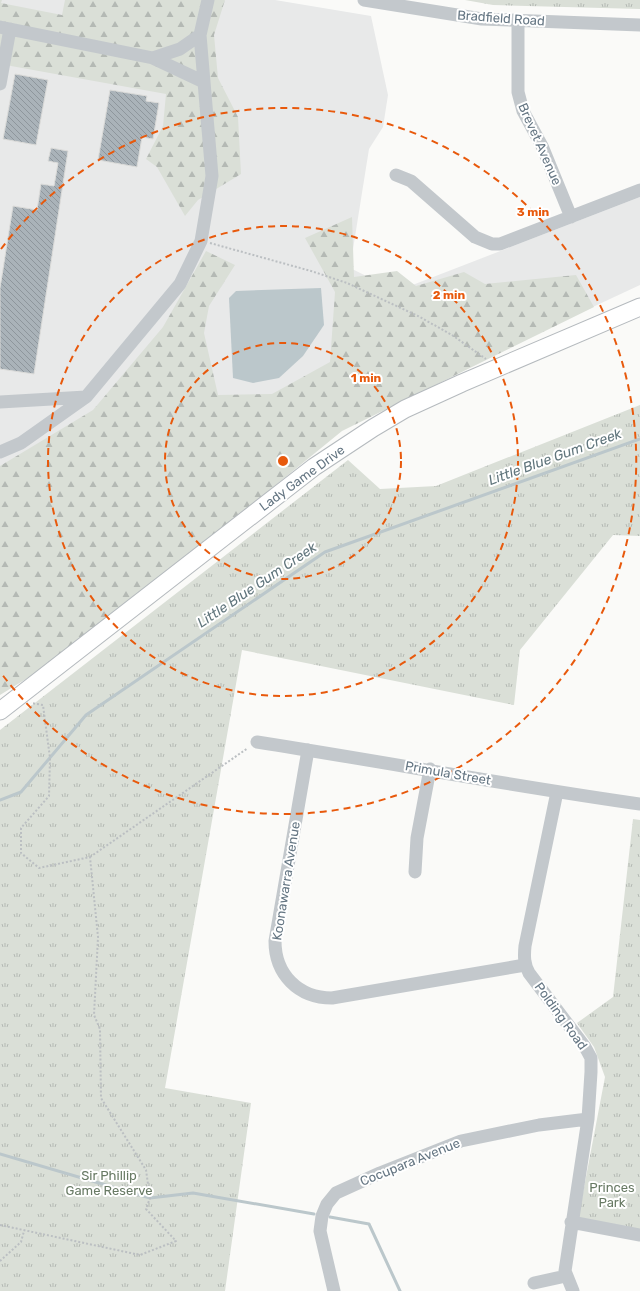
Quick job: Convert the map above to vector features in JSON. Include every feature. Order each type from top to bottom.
[{"type":"main road","name":"Lady Game Drive","points":[[0,711],[314,467],[373,428],[405,409],[640,307]]},
{"type":"street","points":[[0,452],[21,443],[86,397],[180,284],[201,241],[212,176],[200,35],[208,0]]},
{"type":"street","name":"Bradfield Road","points":[[364,0],[468,17],[518,21],[640,25]]},
{"type":"street","name":"Brevet Avenue","points":[[518,21],[518,92],[522,111],[542,146],[571,217]]},
{"type":"street","points":[[0,84],[5,28],[153,58],[204,82]]},
{"type":"street","points":[[153,58],[180,49],[200,35]]},
{"type":"street","points":[[396,175],[411,181],[475,237],[492,244],[500,244],[640,190]]},
{"type":"street","points":[[0,402],[86,397]]},
{"type":"street","name":"Primula Street","points":[[257,742],[430,769],[557,792],[640,804]]},
{"type":"street","name":"Koonawarra Avenue","points":[[308,750],[275,941],[279,966],[287,979],[307,994],[319,998],[332,998],[525,965]]},
{"type":"street","points":[[415,872],[417,838],[430,769]]},
{"type":"street","points":[[525,965],[525,946],[557,792]]},
{"type":"street","name":"Polding Road","points":[[525,965],[585,1047],[591,1058],[588,1119],[571,1222],[565,1271],[573,1291]]},
{"type":"street","name":"Cocupara Avenue","points":[[334,1291],[320,1231],[320,1223],[327,1204],[336,1193],[380,1173],[466,1140],[539,1125],[588,1119]]},
{"type":"street","points":[[571,1222],[640,1235]]},
{"type":"street","points":[[534,1283],[566,1276]]},
{"type":"path","points":[[201,241],[311,270],[347,283],[418,316],[452,335],[498,368]]},
{"type":"path","points":[[14,701],[43,705],[50,758],[49,796],[21,828],[21,853],[39,868],[90,858],[257,742]]},
{"type":"path","points":[[0,1225],[140,1255],[176,1241],[146,1209],[150,1198],[146,1170],[101,1098],[100,1029],[94,1015],[98,937],[90,858]]},
{"type":"path","points":[[0,1261],[21,1242],[24,1231]]},
{"type":"shaded area","points":[[0,0],[275,0],[371,16],[388,95],[383,127],[369,149],[350,268],[397,291],[640,197],[640,285],[0,583]]},
{"type":"shaded area","points":[[321,288],[324,325],[303,356],[279,378],[253,383],[233,378],[229,298],[236,291]]},
{"type":"green space","points":[[0,0],[2,0],[1,3],[62,15],[65,0],[225,0],[214,35],[218,78],[238,117],[241,174],[198,200],[185,216],[157,167],[146,159],[163,126],[166,94],[0,64]]},
{"type":"green space","points":[[465,0],[640,0],[640,9],[493,5]]},
{"type":"green space","points":[[352,217],[354,277],[397,271],[416,286],[464,272],[485,284],[576,275],[594,307],[342,431],[75,649],[0,695],[0,466],[93,410],[163,327],[206,251],[235,265],[209,306],[204,333],[218,395],[272,394],[330,362],[335,292],[305,238]]},
{"type":"green space","name":"Sir Phillip Game Reserve","points":[[640,405],[640,536],[613,535],[520,650],[514,705],[242,650],[165,1088],[251,1103],[225,1291],[0,1291],[0,730],[348,460],[380,489],[436,486]]},
{"type":"green space","name":"Princes Park","points":[[633,819],[640,820],[640,1230],[578,1219],[605,1077],[594,1047],[577,1023],[613,997]]},
{"type":"building","points":[[15,74],[48,80],[36,145],[3,139]]},
{"type":"building","points":[[110,90],[147,96],[146,101],[159,103],[153,139],[142,137],[137,167],[98,160]]},
{"type":"building","points":[[51,148],[68,151],[34,374],[0,369],[0,288],[13,206],[37,210],[41,184],[54,186],[58,163],[48,161]]},
{"type":"waterway","name":"Little Blue Gum Creek","points":[[0,800],[21,792],[86,715],[325,552],[640,439]]},
{"type":"waterway","name":"Little Blue Gum Creek","points":[[0,1154],[150,1198],[193,1193],[314,1214]]},
{"type":"waterway","name":"Little Blue Gum Creek","points":[[330,1217],[369,1224],[400,1291]]}]
